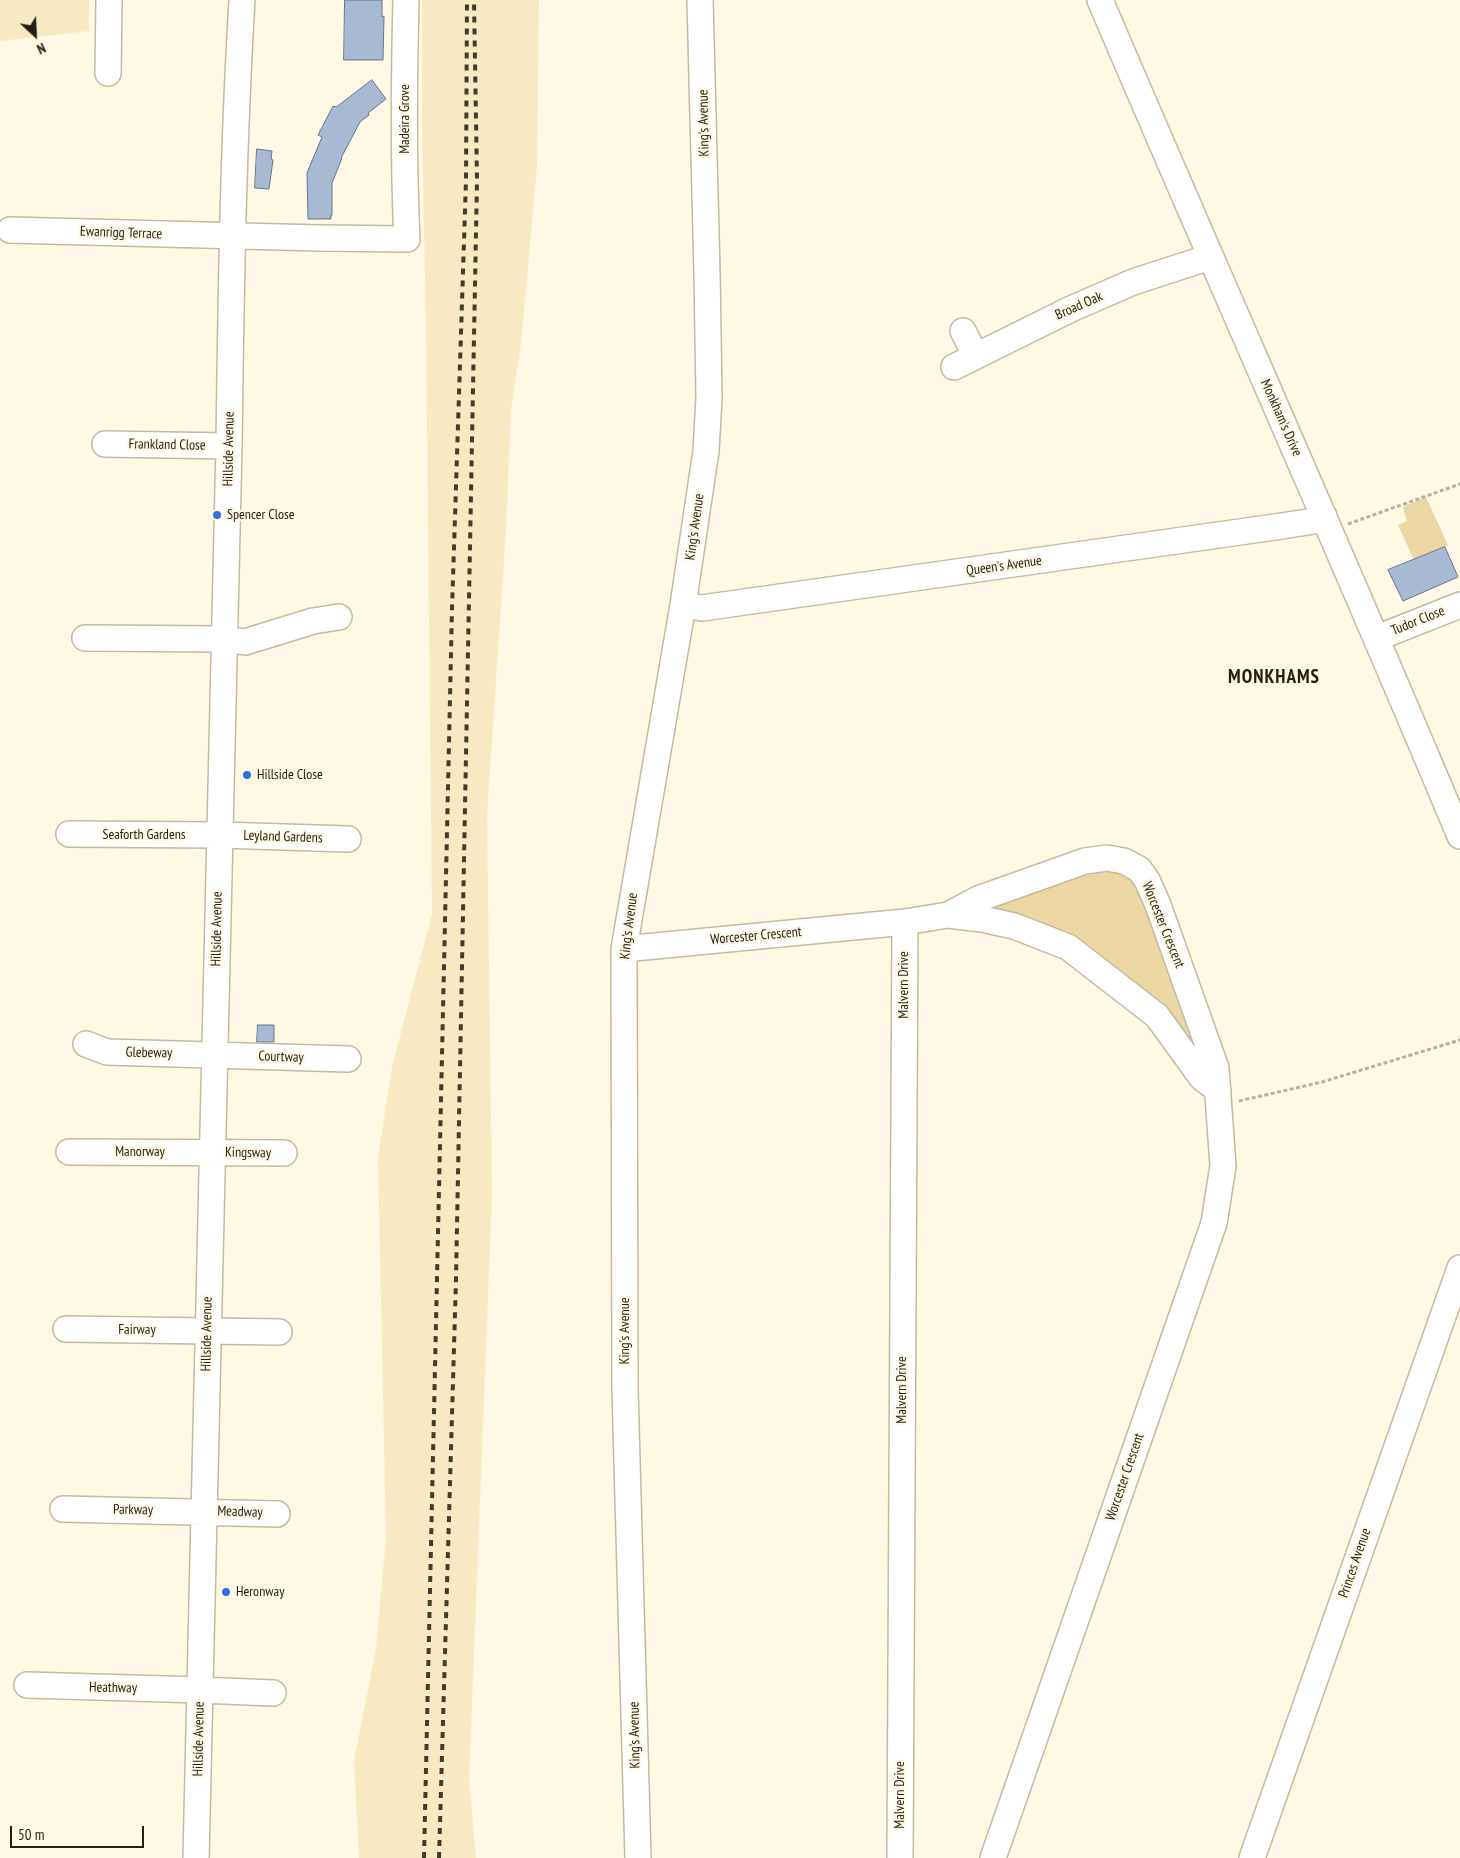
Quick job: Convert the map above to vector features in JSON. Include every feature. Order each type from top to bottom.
[{"type":"street","points":[[108,73],[109,0]]},
{"type":"street","name":"Hillside Avenue","points":[[196,1858],[229,446],[232,236],[236,99],[242,0]]},
{"type":"street","name":"Madeira Grove","points":[[232,236],[407,249],[404,95],[406,0]]},
{"type":"street","name":"King's Avenue","points":[[638,1858],[625,1389],[624,949],[683,605],[706,451],[709,398],[700,0]]},
{"type":"street","name":"Monkham's Drive","points":[[1100,0],[1377,638],[1460,836]]},
{"type":"street","name":"Ewanrigg Terrace","points":[[10,230],[232,236]]},
{"type":"street","name":"Broad Oak","points":[[954,367],[1089,301],[1133,282],[1210,257]]},
{"type":"street","points":[[963,331],[976,356]]},
{"type":"street","name":"Frankland Close","points":[[105,444],[229,446]]},
{"type":"street","name":"Queen's Avenue","points":[[683,605],[702,608],[911,580],[1314,521],[1327,523]]},
{"type":"street","name":"Tudor Close","points":[[1377,638],[1460,604]]},
{"type":"street","points":[[85,638],[224,639],[245,642],[313,621],[339,617]]},
{"type":"street","name":"Seaforth Gardens","points":[[70,834],[219,835]]},
{"type":"street","name":"Leyland Gardens","points":[[219,835],[348,839]]},
{"type":"street","name":"Worcester Crescent","points":[[948,915],[978,899],[1085,861],[1107,858],[1124,861],[1139,869],[1147,880],[1158,905],[1216,1068],[1223,1166],[1214,1223],[993,1858]]},
{"type":"street","name":"Worcester Crescent","points":[[624,949],[905,922],[948,915],[982,918],[1014,926],[1068,947],[1157,1016],[1218,1098]]},
{"type":"street","name":"Malvern Drive","points":[[900,1858],[905,922]]},
{"type":"street","name":"Glebeway","points":[[86,1044],[108,1052],[214,1055]]},
{"type":"street","name":"Courtway","points":[[214,1055],[348,1059]]},
{"type":"street","name":"Manorway","points":[[69,1152],[212,1152]]},
{"type":"street","name":"Kingsway","points":[[212,1152],[284,1153]]},
{"type":"street","name":"Princes Avenue","points":[[1252,1858],[1460,1268]]},
{"type":"street","name":"Fairway","points":[[66,1329],[279,1332]]},
{"type":"street","name":"Parkway","points":[[63,1510],[203,1511]]},
{"type":"street","name":"Meadway","points":[[203,1511],[277,1514]]},
{"type":"street","name":"Heathway","points":[[26,1686],[200,1690]]},
{"type":"street","points":[[200,1690],[273,1693]]},
{"type":"path","points":[[1327,523],[1460,484]]},
{"type":"path","points":[[1218,1098],[1322,1082],[1460,1040]]},
{"type":"shaded area","points":[[0,0],[89,0],[89,31],[0,41]]},
{"type":"shaded area","points":[[422,0],[539,0],[537,166],[521,344],[511,409],[506,530],[487,815],[492,1195],[469,1780],[476,1858],[359,1858],[354,1760],[376,1649],[386,1537],[378,1157],[392,1067],[432,914]]},
{"type":"shaded area","points":[[1426,497],[1448,545],[1414,560],[1398,525],[1407,521],[1403,507]]},
{"type":"shaded area","points":[[1086,869],[1127,872],[1144,891],[1212,1070],[1147,998],[975,913]]},
{"type":"building","points":[[345,0],[382,0],[382,17],[384,16],[383,60],[344,60]]},
{"type":"building","points":[[372,80],[386,99],[360,122],[341,158],[332,183],[331,219],[308,219],[307,173],[322,137],[318,135],[333,106],[336,107]]},
{"type":"building","points":[[257,149],[272,151],[271,159],[273,160],[269,189],[255,188]]},
{"type":"building","points":[[1445,547],[1458,577],[1403,601],[1388,570]]},
{"type":"building","points":[[258,1025],[274,1025],[274,1042],[257,1042]]},
{"type":"railway","points":[[424,1858],[452,609],[466,180],[467,0]]},
{"type":"railway","points":[[439,1858],[456,1279],[477,180],[474,0]]},
{"type":"place","name":"Spencer Close","points":[[217,515]]},
{"type":"place","name":"Hillside Close","points":[[247,775]]},
{"type":"place","name":"Heronway","points":[[226,1592]]},
{"type":"district","name":"MONKHAMS","points":[[1274,678]]}]
